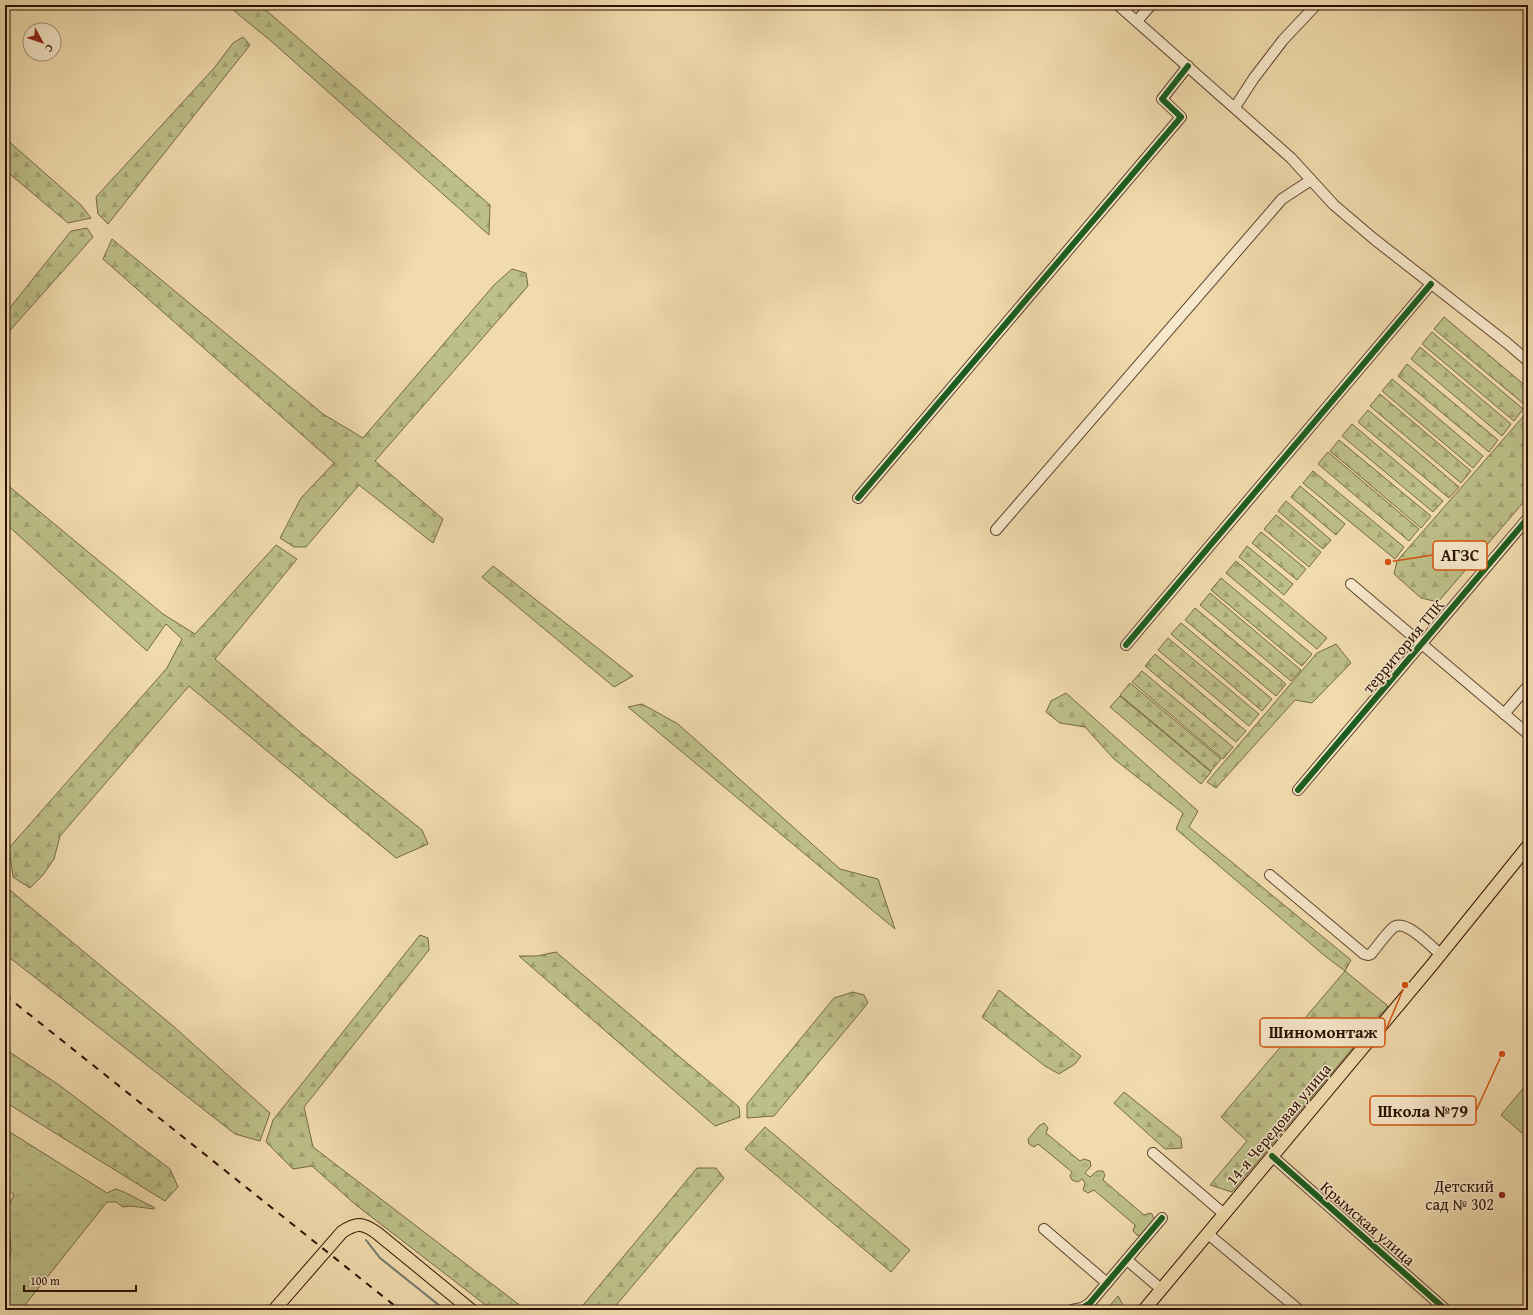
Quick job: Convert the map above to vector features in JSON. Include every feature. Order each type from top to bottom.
[{"type":"main road","name":"14-я Чередовая улица","points":[[1149,1308],[1162,1289],[1440,955],[1528,846]]},
{"type":"main road","points":[[274,1310],[344,1226],[362,1224],[369,1227],[471,1310]]},
{"type":"street","points":[[1118,5],[1291,158],[1348,218],[1528,361]]},
{"type":"street","points":[[1137,21],[1151,5]]},
{"type":"street","points":[[1234,107],[1283,40],[1316,5]]},
{"type":"street","points":[[858,498],[1181,117],[1162,99],[1188,66]]},
{"type":"street","points":[[996,530],[1282,199],[1311,180]]},
{"type":"street","points":[[1126,645],[1431,284]]},
{"type":"street","name":"территория ТПК","points":[[1298,790],[1528,518]]},
{"type":"street","points":[[1351,584],[1421,645],[1528,734]]},
{"type":"street","points":[[1504,714],[1528,686]]},
{"type":"street","points":[[1270,875],[1364,954],[1371,954],[1394,927],[1402,925],[1413,930],[1440,955]]},
{"type":"street","points":[[1153,1153],[1224,1214]]},
{"type":"street","name":"Крымская улица","points":[[1272,1156],[1446,1310]]},
{"type":"street","points":[[1072,1310],[1082,1308],[1090,1303],[1162,1218]]},
{"type":"street","points":[[1044,1230],[1107,1283]]},
{"type":"street","points":[[1208,1234],[1300,1310]]},
{"type":"street","points":[[1127,1260],[1162,1289]]},
{"type":"green space","points":[[227,5],[260,5],[490,205],[489,235],[271,41]]},
{"type":"green space","points":[[243,37],[250,45],[108,224],[98,214],[96,197],[215,67],[233,43]]},
{"type":"green space","points":[[5,138],[81,205],[91,218],[68,223],[5,170]]},
{"type":"green space","points":[[87,228],[93,237],[5,336],[5,314],[71,231]]},
{"type":"green space","points":[[112,239],[323,414],[363,438],[494,285],[512,269],[526,273],[528,286],[375,461],[443,519],[433,543],[359,485],[306,547],[294,547],[280,538],[301,498],[334,463],[103,259]]},
{"type":"green space","points":[[1444,317],[1528,388],[1528,402],[1525,405],[1434,329]]},
{"type":"green space","points":[[1432,332],[1523,409],[1514,421],[1422,344]]},
{"type":"green space","points":[[1420,347],[1511,424],[1502,436],[1411,359]]},
{"type":"green space","points":[[1407,364],[1498,440],[1489,452],[1398,376]]},
{"type":"green space","points":[[1392,379],[1483,456],[1473,468],[1382,391]]},
{"type":"green space","points":[[1380,394],[1471,471],[1461,483],[1370,406]]},
{"type":"green space","points":[[1368,410],[1459,487],[1449,498],[1358,422]]},
{"type":"green space","points":[[1528,411],[1528,497],[1438,602],[1421,598],[1394,574],[1397,561]]},
{"type":"green space","points":[[1352,424],[1443,501],[1433,512],[1342,436]]},
{"type":"green space","points":[[1339,440],[1431,516],[1421,528],[1330,451]]},
{"type":"green space","points":[[1328,452],[1419,529],[1409,541],[1318,464]]},
{"type":"green space","points":[[1313,471],[1404,547],[1395,559],[1303,483]]},
{"type":"green space","points":[[5,483],[163,614],[195,634],[276,545],[297,559],[215,659],[300,732],[422,830],[428,844],[396,858],[189,686],[60,836],[54,859],[43,875],[30,888],[13,877],[9,848],[167,668],[182,639],[166,624],[147,651],[5,523]]},
{"type":"green space","points":[[1300,486],[1345,524],[1336,535],[1291,497]]},
{"type":"green space","points":[[1286,501],[1331,540],[1323,549],[1278,511]]},
{"type":"green space","points":[[1276,515],[1321,552],[1309,567],[1264,529]]},
{"type":"green space","points":[[1261,532],[1306,569],[1297,580],[1252,543]]},
{"type":"green space","points":[[1247,546],[1293,584],[1284,595],[1239,557]]},
{"type":"green space","points":[[1236,561],[1327,638],[1317,649],[1226,573]]},
{"type":"green space","points":[[493,566],[633,676],[614,687],[482,577]]},
{"type":"green space","points":[[1221,578],[1312,654],[1302,666],[1211,590]]},
{"type":"green space","points":[[1210,593],[1301,670],[1291,681],[1200,605]]},
{"type":"green space","points":[[1195,608],[1286,684],[1276,696],[1185,620]]},
{"type":"green space","points":[[1181,623],[1272,699],[1262,711],[1171,634]]},
{"type":"green space","points":[[1168,638],[1259,714],[1249,726],[1158,650]]},
{"type":"green space","points":[[1336,644],[1351,663],[1312,703],[1295,700],[1216,788],[1207,782],[1317,653]]},
{"type":"green space","points":[[1155,654],[1246,731],[1236,742],[1145,666]]},
{"type":"green space","points":[[1142,671],[1233,747],[1223,759],[1132,682]]},
{"type":"green space","points":[[1130,683],[1221,759],[1211,771],[1120,695]]},
{"type":"green space","points":[[1066,693],[1198,811],[1189,827],[1351,960],[1345,971],[1325,956],[1176,829],[1183,813],[1114,759],[1085,727],[1060,723],[1046,712],[1051,701]]},
{"type":"green space","points":[[1120,696],[1211,772],[1201,784],[1110,707]]},
{"type":"green space","points":[[642,704],[678,724],[840,869],[878,879],[895,929],[628,707]]},
{"type":"green space","points":[[5,886],[173,1026],[270,1113],[260,1141],[235,1134],[5,954]]},
{"type":"green space","points":[[420,935],[428,938],[429,950],[304,1107],[313,1147],[526,1310],[492,1310],[356,1205],[312,1166],[293,1169],[266,1142],[273,1120]]},
{"type":"green space","points":[[556,952],[739,1107],[740,1117],[715,1126],[519,956],[537,956]]},
{"type":"green space","points":[[1345,971],[1388,1006],[1232,1192],[1210,1185],[1247,1141],[1221,1117]]},
{"type":"green space","points":[[999,990],[1081,1056],[1075,1064],[1059,1074],[1045,1066],[982,1017]]},
{"type":"green space","points":[[853,992],[864,995],[868,1003],[774,1116],[747,1118],[747,1104],[834,998]]},
{"type":"green space","points":[[5,1049],[59,1085],[170,1169],[178,1187],[165,1201],[5,1102]]},
{"type":"green space","points":[[1526,1085],[1528,1086],[1528,1138],[1501,1115]]},
{"type":"green space","points":[[1124,1092],[1181,1138],[1182,1148],[1165,1149],[1114,1103]]},
{"type":"green space","points":[[1044,1123],[1048,1128],[1046,1133],[1080,1161],[1084,1159],[1090,1161],[1091,1166],[1085,1173],[1090,1177],[1097,1171],[1103,1171],[1105,1175],[1103,1180],[1144,1215],[1150,1213],[1152,1214],[1154,1222],[1141,1236],[1137,1235],[1133,1231],[1135,1225],[1094,1190],[1088,1193],[1083,1190],[1085,1183],[1082,1179],[1078,1182],[1072,1180],[1070,1176],[1072,1172],[1038,1144],[1034,1147],[1029,1144],[1028,1139],[1039,1126]]},
{"type":"green space","points":[[765,1127],[910,1250],[891,1272],[745,1149]]},
{"type":"green space","points":[[5,1129],[107,1193],[116,1189],[154,1207],[154,1209],[131,1206],[123,1207],[116,1202],[107,1202],[21,1310],[5,1310],[5,1268],[9,1262],[11,1251],[8,1207],[14,1195],[5,1187]]},
{"type":"green space","points":[[697,1168],[716,1168],[724,1178],[612,1310],[579,1310]]},
{"type":"green space","points":[[1118,1296],[1126,1310],[1106,1310]]},
{"type":"waterway","points":[[366,1240],[380,1258],[445,1310]]},
{"type":"railway","points":[[5,995],[400,1310]]},
{"type":"cycle path","points":[[858,498],[1181,117],[1162,99],[1188,66]]},
{"type":"cycle path","points":[[1126,645],[1431,284]]},
{"type":"cycle path","points":[[1298,790],[1528,518]]},
{"type":"cycle path","points":[[1272,1156],[1446,1310]]},
{"type":"cycle path","points":[[1072,1310],[1082,1308],[1090,1303],[1162,1218]]},
{"type":"place","name":"АГЗС","points":[[1388,562]]},
{"type":"place","name":"Шиномонтаж","points":[[1405,985]]},
{"type":"place","name":"Школа №79","points":[[1502,1054]]},
{"type":"place","name":"Детский сад № 302","points":[[1502,1195]]}]
